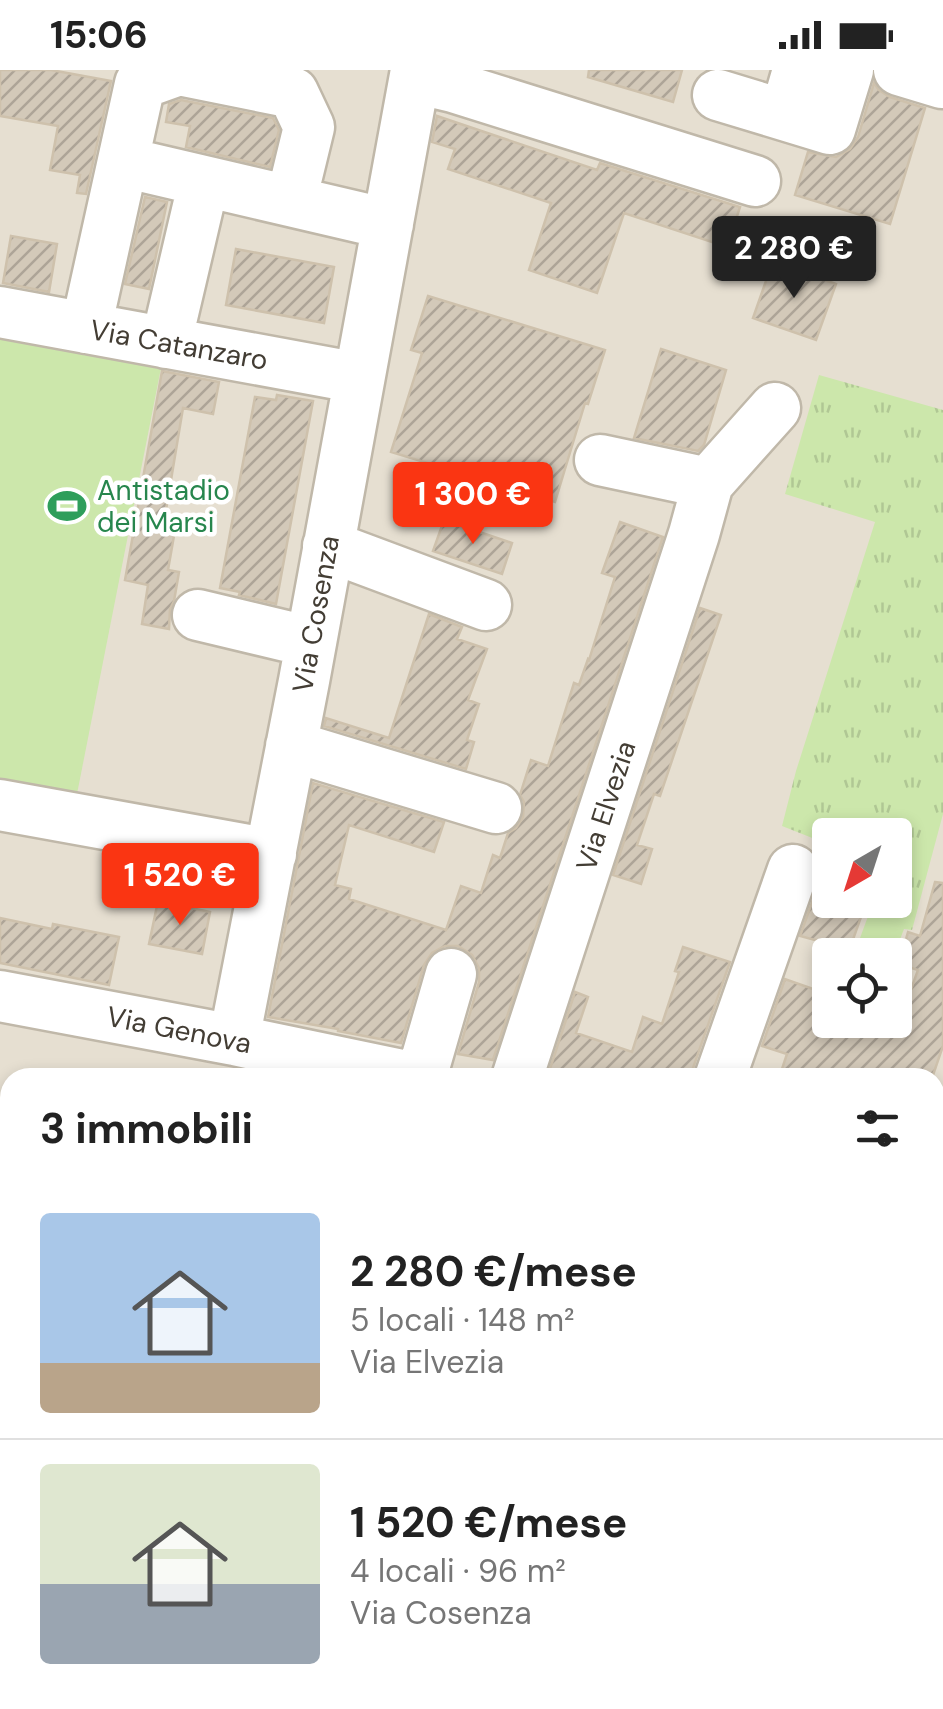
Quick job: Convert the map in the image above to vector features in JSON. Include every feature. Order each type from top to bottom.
[{"type":"street","points":[[86,328],[140,84],[179,70],[293,93],[309,127],[291,201]]},
{"type":"street","points":[[718,95],[792,93],[830,129],[848,70]]},
{"type":"street","points":[[898,70],[942,83]]},
{"type":"street","points":[[416,74],[755,181]]},
{"type":"street","name":"Via Cosenza","points":[[234,1040],[416,74]]},
{"type":"street","points":[[123,162],[388,224]]},
{"type":"street","points":[[166,343],[204,180]]},
{"type":"street","name":"Via Catanzaro","points":[[0,312],[359,378]]},
{"type":"street","points":[[600,460],[708,483],[774,408]]},
{"type":"street","name":"Via Elvezia","points":[[520,1068],[708,483]]},
{"type":"street","points":[[328,546],[486,605]]},
{"type":"street","points":[[198,615],[311,640]]},
{"type":"street","points":[[291,746],[496,808]]},
{"type":"street","points":[[0,805],[271,854]]},
{"type":"street","points":[[724,1068],[793,870]]},
{"type":"street","points":[[421,1068],[451,974]]},
{"type":"street","name":"Via Genova","points":[[0,996],[370,1068]]},
{"type":"shaded area","points":[[0,70],[943,70],[943,1068],[0,1068]]},
{"type":"green space","name":"Antistadio dei Marsi","points":[[0,336],[161,368],[76,799],[0,784]]},
{"type":"green space","points":[[819,375],[943,410],[943,814],[912,930],[904,929],[901,938],[860,938],[867,918],[912,918],[912,818],[812,818],[812,838],[782,826],[875,522],[785,494]]},
{"type":"building","points":[[0,70],[51,70],[111,81],[86,194],[77,193],[80,175],[50,170],[58,126],[0,116]]},
{"type":"building","points":[[589,70],[682,70],[673,102],[588,77]]},
{"type":"building","points":[[874,83],[890,97],[925,108],[890,224],[795,195],[808,152],[836,157],[850,149],[858,137]]},
{"type":"building","points":[[181,100],[273,118],[279,130],[270,167],[186,147],[190,126],[166,122],[169,104]]},
{"type":"building","points":[[437,116],[597,170],[600,163],[740,207],[727,247],[624,213],[597,293],[529,270],[551,203],[448,169],[455,149],[432,142]]},
{"type":"building","points":[[145,197],[167,202],[149,289],[125,284]]},
{"type":"building","points":[[11,236],[57,244],[49,292],[3,283]]},
{"type":"building","points":[[236,249],[334,267],[324,323],[226,305]]},
{"type":"building","points":[[773,261],[836,284],[816,340],[753,318]]},
{"type":"building","points":[[428,296],[605,350],[555,502],[391,452],[422,353],[411,350]]},
{"type":"building","points":[[661,349],[726,370],[704,445],[698,451],[634,438]]},
{"type":"building","points":[[162,371],[219,382],[213,414],[183,408],[163,528],[175,530],[168,570],[179,572],[169,629],[142,624],[148,585],[125,580]]},
{"type":"building","points":[[277,395],[313,401],[276,604],[220,588],[255,397],[276,400]]},
{"type":"building","points":[[444,520],[512,543],[502,574],[433,551]]},
{"type":"building","points":[[620,522],[663,537],[493,1060],[458,1054],[479,982],[479,968],[472,955],[458,946],[445,946],[432,953],[424,965],[401,1043],[268,1017],[313,783],[444,822],[434,852],[349,825],[335,885],[351,889],[349,899],[446,930],[461,886],[481,893],[493,855],[500,858],[508,833],[523,817],[524,802],[520,795],[531,760],[548,766],[574,683],[579,685],[589,660],[615,577],[602,573]]},
{"type":"building","points":[[700,608],[721,615],[660,796],[654,794],[637,845],[652,849],[641,884],[613,875]]},
{"type":"building","points":[[429,614],[462,627],[457,639],[487,649],[468,700],[479,704],[467,740],[474,742],[466,769],[324,726],[326,718],[389,738]]},
{"type":"building","points":[[935,882],[943,883],[943,1046],[935,1068],[782,1068],[787,1054],[762,1046],[785,979],[812,989],[812,1038],[912,1038],[912,987],[918,970],[912,968],[912,938],[906,938],[908,932],[920,936]]},
{"type":"building","points":[[158,901],[210,912],[202,954],[149,944]]},
{"type":"building","points":[[812,902],[812,918],[861,918],[854,938],[800,936]]},
{"type":"building","points":[[0,918],[119,937],[109,985],[0,963]]},
{"type":"building","points":[[683,947],[730,962],[693,1068],[550,1068],[575,992],[588,997],[576,1033],[632,1052],[643,1017],[662,1024],[679,972],[675,971]]},
{"type":"place","name":"Antistadio dei Marsi","points":[[67,506]]}]
